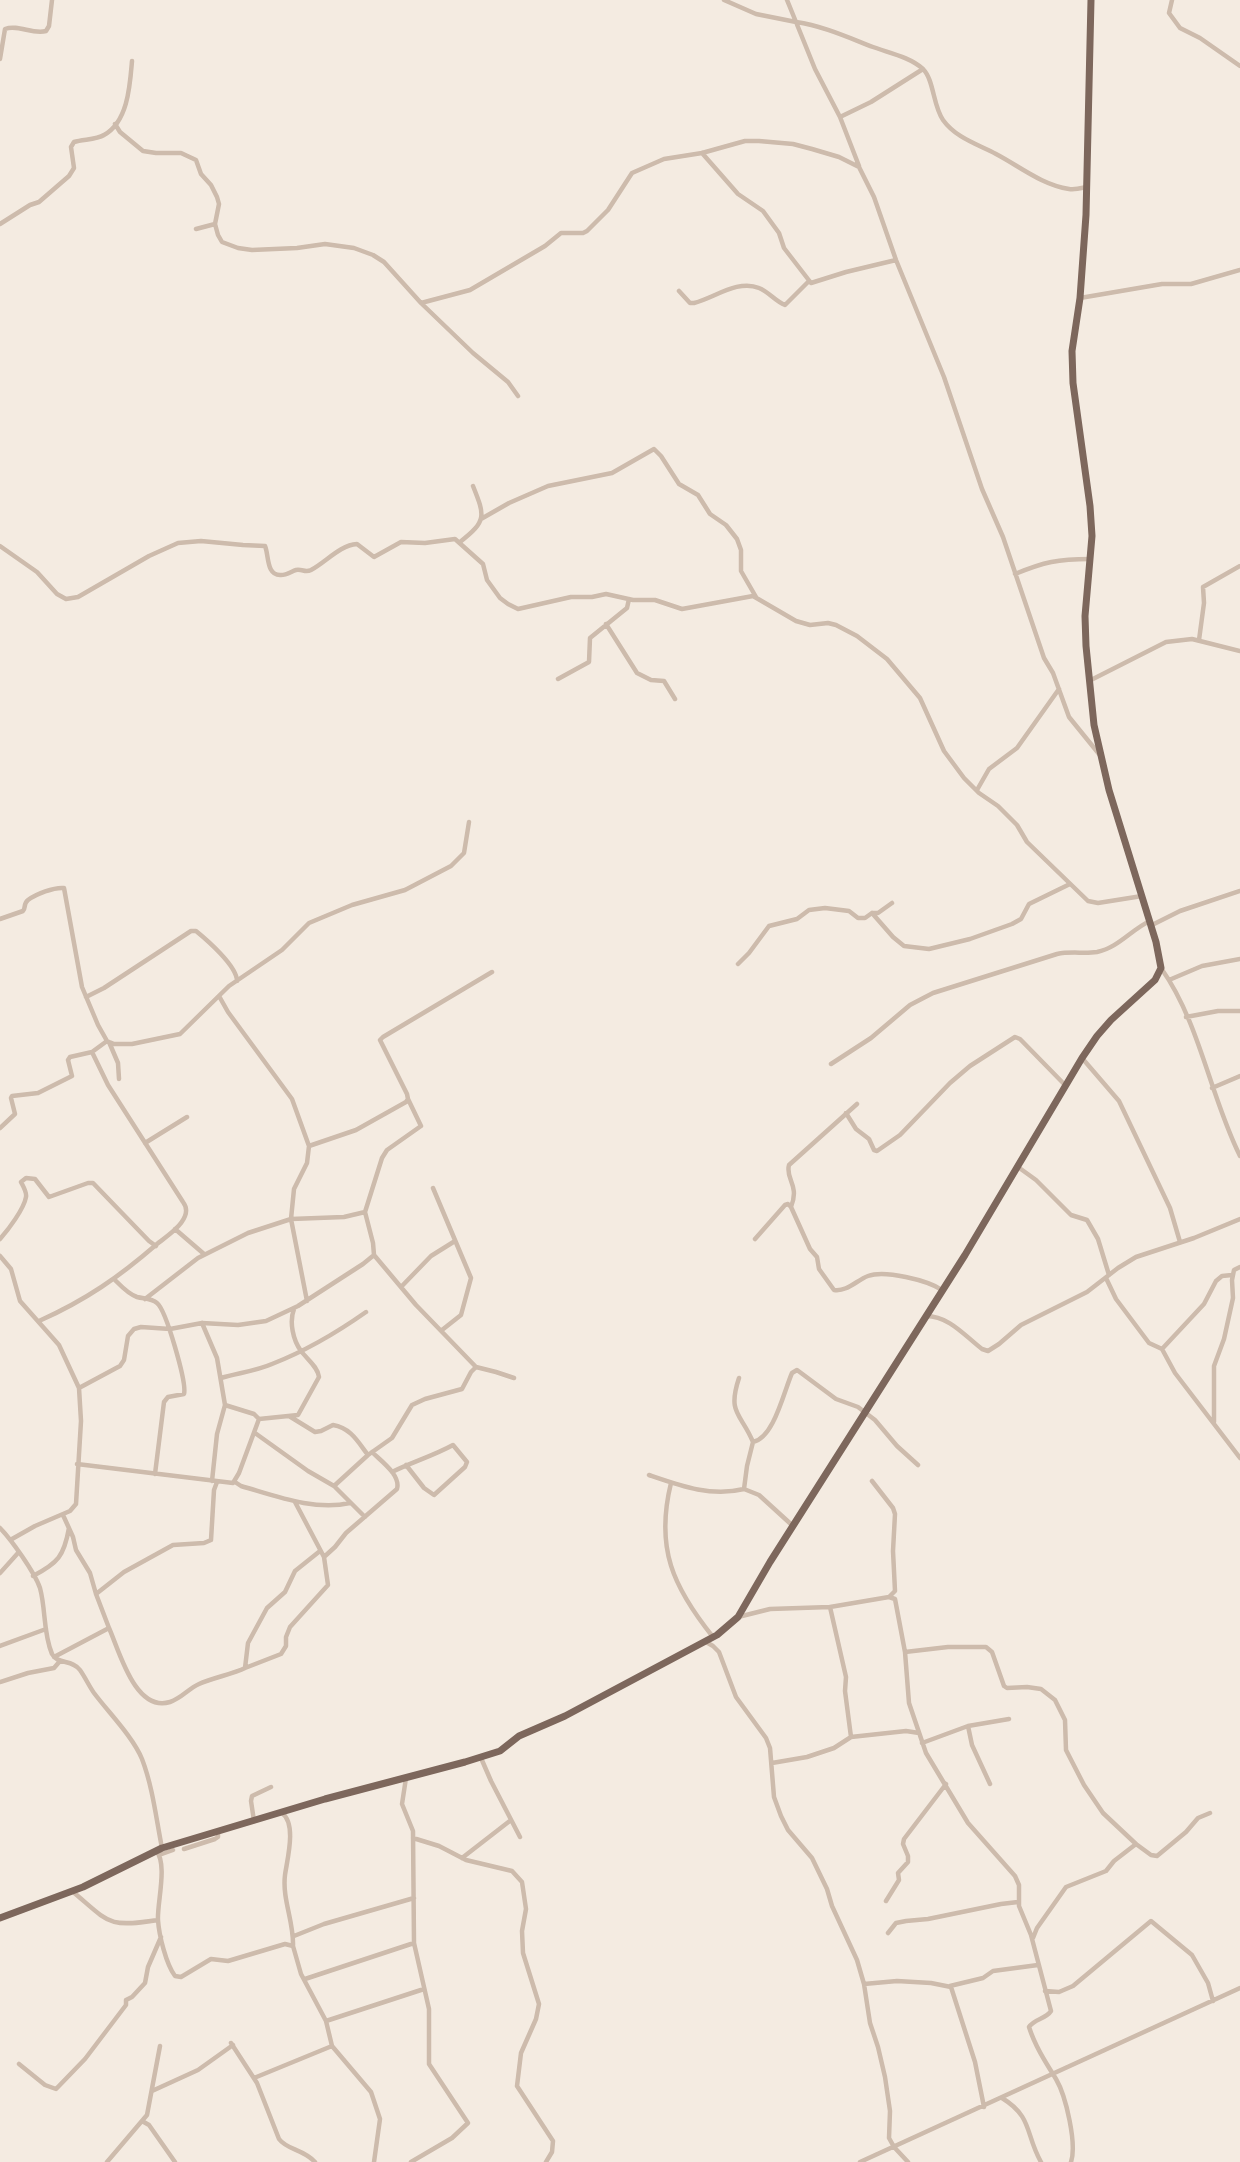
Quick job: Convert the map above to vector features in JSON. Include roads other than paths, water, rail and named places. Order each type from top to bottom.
[{"type":"main road","points":[[0,1918],[72,1891],[159,1851],[218,1831],[481,1758],[500,1751],[519,1736],[565,1716],[714,1637],[738,1617],[793,1526],[942,1290],[1082,1058],[1097,1036],[1155,980],[1161,968],[1151,923],[1109,790],[1094,725],[1089,682],[1085,616],[1092,536],[1090,506],[1073,383],[1072,351],[1080,298],[1087,187],[1091,0]]},
{"type":"street","points":[[0,59],[5,29],[46,31],[49,26],[52,0]]},
{"type":"street","points":[[724,0],[756,14],[835,31],[902,57],[923,69],[928,77],[940,114],[958,134],[1033,175],[1071,190],[1087,187]]},
{"type":"street","points":[[787,0],[815,69],[840,117],[859,167],[874,197],[896,260],[944,377],[956,417],[1003,537],[1014,574],[1044,658],[1059,689],[1069,717],[1101,757]]},
{"type":"street","points":[[1172,0],[1169,13],[1176,24],[1240,66]]},
{"type":"street","points":[[0,224],[30,205],[39,202],[69,176],[74,168],[71,147],[74,142],[104,135],[115,124],[129,90],[132,61]]},
{"type":"street","points":[[840,117],[875,100],[923,69]]},
{"type":"street","points":[[115,124],[120,132],[143,151],[156,153],[181,153],[194,158],[201,174],[211,185],[217,197],[219,204],[215,224],[222,242],[238,248],[252,250],[297,248],[325,244],[364,251],[384,262],[421,303],[483,362],[508,382],[518,396]]},
{"type":"street","points":[[421,303],[470,290],[545,246],[559,234],[583,233],[587,231],[608,210],[632,173],[660,160],[702,153],[745,141],[771,141],[793,144],[831,154],[859,167]]},
{"type":"street","points":[[702,153],[738,194],[763,211],[779,233],[784,248],[808,282],[813,284],[846,272],[896,260]]},
{"type":"street","points":[[196,229],[215,224]]},
{"type":"street","points":[[1080,298],[1162,284],[1191,284],[1240,270]]},
{"type":"street","points":[[679,291],[690,303],[694,304],[740,286],[749,285],[764,291],[785,305],[808,282]]},
{"type":"street","points":[[481,519],[509,503],[548,486],[612,473],[654,449],[662,456],[679,484],[698,495],[710,514],[726,526],[737,539],[741,550],[741,572],[756,597],[796,621],[810,625],[828,623],[836,625],[866,642],[886,659],[920,698],[944,751],[964,778],[998,806],[1017,825],[1027,842],[1088,901],[1094,903],[1142,896]]},
{"type":"street","points":[[460,542],[477,528],[481,519],[482,511],[473,486]]},
{"type":"street","points":[[0,546],[37,572],[61,597],[71,599],[108,581],[167,547],[190,541],[265,546],[271,569],[276,575],[281,575],[298,570],[305,572],[311,570],[342,548],[351,545],[357,544],[374,557],[401,542],[425,543],[455,539],[483,564],[487,580],[500,598],[518,609],[571,597],[592,597],[609,594],[629,598],[655,600],[679,609],[687,609],[745,597],[756,597]]},
{"type":"street","points":[[1014,574],[1034,566],[1060,559],[1090,560]]},
{"type":"street","points":[[1199,640],[1204,603],[1203,587],[1240,566]]},
{"type":"street","points":[[558,679],[589,662],[590,638],[627,608],[629,598]]},
{"type":"street","points":[[606,624],[637,673],[650,680],[664,680],[675,699]]},
{"type":"street","points":[[1089,682],[1149,649],[1166,642],[1199,640],[1240,650]]},
{"type":"street","points":[[977,790],[989,769],[1017,748],[1059,689]]},
{"type":"street","points":[[108,1041],[114,1044],[132,1044],[180,1034],[237,981],[282,950],[309,923],[352,905],[405,890],[451,866],[464,853],[469,822]]},
{"type":"street","points":[[872,913],[893,937],[904,946],[929,949],[953,944],[1012,924],[1020,919],[1029,904],[1070,884]]},
{"type":"street","points":[[0,919],[23,912],[26,903],[31,899],[57,888],[64,888],[70,927],[77,950],[80,979],[86,997],[118,1063],[119,1079]]},
{"type":"street","points":[[831,1064],[871,1038],[910,1006],[933,993],[1057,954],[1075,951],[1097,952],[1117,943],[1140,926],[1240,891]]},
{"type":"street","points":[[738,964],[749,953],[769,926],[797,919],[809,910],[824,908],[849,911],[858,918],[865,918],[872,913],[878,913],[892,903]]},
{"type":"street","points":[[86,997],[104,988],[191,931],[196,931],[205,938],[230,965],[237,981]]},
{"type":"street","points":[[1169,980],[1202,966],[1240,959]]},
{"type":"street","points":[[1161,968],[1169,980],[1186,1017],[1225,1124],[1240,1156]]},
{"type":"street","points":[[492,972],[380,1040],[421,1126],[385,1152],[365,1212],[373,1243],[374,1255],[416,1305],[442,1330],[476,1367],[514,1378]]},
{"type":"street","points":[[220,996],[228,1012],[292,1099],[309,1146],[307,1163],[294,1188],[291,1219],[307,1301]]},
{"type":"street","points":[[1186,1017],[1218,1011],[1240,1011]]},
{"type":"street","points":[[846,1113],[856,1128],[869,1139],[874,1150],[877,1151],[900,1135],[950,1083],[970,1066],[1015,1037],[1020,1039],[1066,1086]]},
{"type":"street","points":[[0,1128],[15,1114],[11,1098],[12,1096],[38,1093],[70,1077],[73,1072],[68,1060],[70,1057],[92,1052],[108,1041]]},
{"type":"street","points":[[39,1321],[115,1280],[174,1229],[185,1217],[187,1211],[123,1106],[108,1085],[92,1052]]},
{"type":"street","points":[[1082,1058],[1119,1101],[1170,1208],[1180,1242]]},
{"type":"street","points":[[1212,1088],[1240,1076]]},
{"type":"street","points":[[309,1146],[356,1130],[391,1112],[408,1099]]},
{"type":"street","points":[[791,1207],[795,1192],[788,1170],[789,1165],[857,1104]]},
{"type":"street","points":[[145,1143],[187,1117]]},
{"type":"street","points":[[1018,1166],[1036,1180],[1071,1215],[1087,1220],[1098,1239],[1108,1277],[1116,1298],[1149,1343],[1162,1349],[1175,1373],[1214,1422],[1240,1458]]},
{"type":"street","points":[[0,1240],[15,1219],[26,1198],[22,1180],[32,1178],[49,1197],[88,1183],[93,1183],[149,1241],[156,1246]]},
{"type":"street","points":[[433,1188],[470,1274],[471,1283],[461,1315],[442,1330]]},
{"type":"street","points":[[755,1239],[785,1205],[788,1204],[791,1207],[810,1249],[817,1257],[819,1269],[834,1290],[845,1289],[874,1275],[915,1279],[933,1284],[942,1290]]},
{"type":"street","points":[[145,1299],[204,1254],[248,1233],[291,1219],[344,1217],[365,1212]]},
{"type":"street","points":[[926,1316],[935,1316],[946,1320],[982,1349],[988,1351],[999,1344],[1021,1325],[1087,1292],[1136,1256],[1180,1242],[1240,1219]]},
{"type":"street","points":[[174,1229],[204,1254]]},
{"type":"street","points":[[401,1287],[431,1256],[455,1241]]},
{"type":"street","points":[[78,1388],[120,1366],[124,1360],[128,1336],[134,1329],[141,1327],[170,1329],[202,1323],[238,1326],[254,1324],[294,1309],[363,1264],[374,1255]]},
{"type":"street","points":[[0,1256],[11,1270],[17,1296],[23,1305],[59,1345],[78,1388],[81,1421],[77,1464],[78,1499],[74,1508],[63,1515],[35,1526],[12,1539]]},
{"type":"street","points":[[1214,1422],[1214,1366],[1224,1339],[1233,1298],[1232,1275],[1234,1270],[1240,1267]]},
{"type":"street","points":[[1162,1349],[1204,1304],[1216,1281],[1222,1276],[1232,1275]]},
{"type":"street","points":[[115,1280],[132,1295],[152,1300],[162,1308],[170,1329],[185,1391],[183,1395],[168,1397],[164,1402],[156,1474]]},
{"type":"street","points":[[259,1419],[295,1416],[300,1413],[305,1399],[319,1377],[315,1367],[300,1350],[291,1324],[294,1309]]},
{"type":"street","points":[[221,1378],[271,1365],[341,1329],[366,1312]]},
{"type":"street","points":[[202,1323],[217,1358],[225,1405],[217,1434],[212,1481]]},
{"type":"street","points":[[334,1486],[370,1454],[392,1438],[412,1405],[425,1399],[462,1389],[471,1372],[476,1367]]},
{"type":"street","points":[[753,1442],[760,1440],[766,1433],[778,1410],[792,1373],[795,1370],[836,1399],[858,1407],[875,1420],[897,1446],[918,1465]]},
{"type":"street","points":[[739,1378],[733,1395],[734,1402],[740,1422],[753,1442],[746,1466],[744,1488]]},
{"type":"street","points":[[225,1405],[254,1414],[259,1419]]},
{"type":"street","points":[[290,1416],[315,1432],[321,1431],[333,1425],[347,1430],[354,1435],[370,1454],[392,1472],[398,1483],[397,1489],[346,1533],[335,1547],[324,1557]]},
{"type":"street","points":[[77,1464],[229,1484],[235,1482],[255,1433],[259,1419]]},
{"type":"street","points":[[255,1433],[299,1465],[334,1486],[365,1517]]},
{"type":"street","points":[[392,1472],[406,1465],[431,1456],[453,1445],[467,1462],[465,1467],[434,1495],[424,1488],[406,1465]]},
{"type":"street","points":[[649,1475],[684,1487],[718,1492],[744,1488],[759,1495],[793,1526]]},
{"type":"street","points":[[872,1481],[894,1508],[896,1518],[893,1551],[895,1591],[889,1597]]},
{"type":"street","points":[[96,1594],[124,1572],[172,1545],[209,1542],[212,1538],[214,1490],[217,1482]]},
{"type":"street","points":[[235,1482],[241,1486],[295,1502],[339,1505],[350,1503]]},
{"type":"street","points":[[671,1483],[664,1520],[667,1558],[691,1608],[714,1637]]},
{"type":"street","points":[[63,1515],[76,1550],[90,1573],[109,1628],[135,1685],[146,1697],[156,1703],[171,1702],[184,1696],[199,1684],[279,1655],[284,1651],[286,1637],[290,1628],[328,1585],[324,1557],[295,1502]]},
{"type":"street","points":[[0,1528],[12,1539],[18,1553],[34,1576],[40,1588],[46,1629],[54,1657],[60,1661],[73,1663],[78,1668],[93,1692],[137,1750],[142,1759],[154,1802],[159,1851],[161,1888],[158,1920],[161,1937],[172,1972],[178,1977],[211,1959],[228,1961],[276,1946],[289,1944],[293,1946]]},
{"type":"street","points":[[34,1576],[56,1563],[65,1543],[69,1528]]},
{"type":"street","points":[[245,1668],[248,1643],[267,1608],[285,1592],[295,1571],[320,1551]]},
{"type":"street","points":[[0,1573],[18,1553]]},
{"type":"street","points":[[738,1617],[770,1609],[830,1607],[889,1597],[895,1599],[905,1652],[910,1703],[929,1760],[946,1784],[968,1823],[1014,1876],[1019,1885],[1018,1902],[1032,1940],[1051,2010],[1048,2016],[1032,2023],[1030,2027],[1052,2075],[1055,2078],[1073,2133],[1074,2148],[1071,2162]]},
{"type":"street","points":[[830,1607],[846,1677],[851,1737]]},
{"type":"street","points":[[54,1657],[109,1628]]},
{"type":"street","points":[[0,1646],[46,1629]]},
{"type":"street","points":[[706,1642],[714,1646],[719,1652],[736,1697],[766,1738],[770,1748],[774,1797],[783,1821],[788,1830],[812,1858],[823,1879],[832,1906],[857,1960],[864,1984],[868,2017],[885,2077],[890,2111],[889,2138],[894,2147],[908,2162]]},
{"type":"street","points":[[905,1652],[948,1647],[986,1647],[992,1652],[1004,1686],[1007,1688],[1034,1687],[1046,1692],[1055,1700],[1066,1720],[1066,1750],[1084,1785],[1103,1813],[1136,1844],[1151,1855],[1157,1856],[1186,1832],[1198,1818],[1210,1813]]},
{"type":"street","points":[[0,1682],[28,1673],[54,1668],[60,1661]]},
{"type":"street","points":[[922,1742],[968,1726],[1009,1719]]},
{"type":"street","points":[[968,1726],[972,1745],[990,1784]]},
{"type":"street","points":[[772,1763],[807,1757],[834,1748],[851,1737],[906,1731],[919,1733]]},
{"type":"street","points":[[481,1758],[520,1837]]},
{"type":"street","points":[[406,1778],[402,1804],[412,1825],[414,1943],[429,2009],[429,2064],[468,2123],[452,2138],[410,2162]]},
{"type":"street","points":[[886,1901],[898,1880],[898,1873],[908,1862],[904,1839],[946,1784]]},
{"type":"street","points":[[254,1821],[251,1801],[252,1796],[271,1787]]},
{"type":"street","points":[[277,1814],[285,1815],[290,1832],[284,1888],[294,1936],[293,1946],[300,1972],[326,2021],[332,2046],[366,2085],[377,2109],[380,2125],[374,2162]]},
{"type":"street","points":[[462,1858],[511,1820]]},
{"type":"street","points":[[184,1849],[215,1839],[218,1837],[218,1831]]},
{"type":"street","points":[[413,1838],[439,1846],[462,1858],[512,1871],[522,1882],[526,1909],[522,1931],[523,1953],[539,2004],[536,2019],[521,2052],[518,2086],[553,2141],[552,2152],[546,2162]]},
{"type":"street","points":[[1032,1940],[1037,1928],[1066,1887],[1106,1871],[1114,1861],[1136,1844]]},
{"type":"street","points":[[159,1851],[173,1850]]},
{"type":"street","points":[[72,1891],[109,1921],[122,1924],[158,1920]]},
{"type":"street","points":[[294,1936],[324,1924],[414,1898]]},
{"type":"street","points":[[888,1933],[893,1926],[906,1921],[970,1912],[1001,1904],[1018,1902]]},
{"type":"street","points":[[1045,1991],[1058,1992],[1073,1986],[1151,1921],[1192,1955],[1208,1983],[1213,2001]]},
{"type":"street","points":[[19,2064],[45,2085],[56,2089],[95,2046],[126,2005],[126,2000],[132,1997],[145,1983],[148,1967],[161,1937]]},
{"type":"street","points":[[305,1979],[414,1943]]},
{"type":"street","points":[[864,1984],[897,1981],[931,1983],[950,1986],[983,1978],[993,1971],[1038,1964]]},
{"type":"street","points":[[950,1986],[975,2062],[984,2107]]},
{"type":"street","points":[[860,2162],[984,2107],[1240,1988]]},
{"type":"street","points":[[326,2021],[424,1989]]},
{"type":"street","points":[[152,2092],[198,2070],[232,2044],[254,2078],[281,2142],[305,2153],[315,2162]]},
{"type":"street","points":[[107,2162],[142,2122],[146,2115],[152,2092],[160,2046]]},
{"type":"street","points":[[254,2078],[332,2046]]},
{"type":"street","points":[[1002,2098],[1016,2106],[1026,2122],[1032,2146],[1041,2162]]},
{"type":"street","points":[[142,2122],[149,2125],[175,2162]]}]
